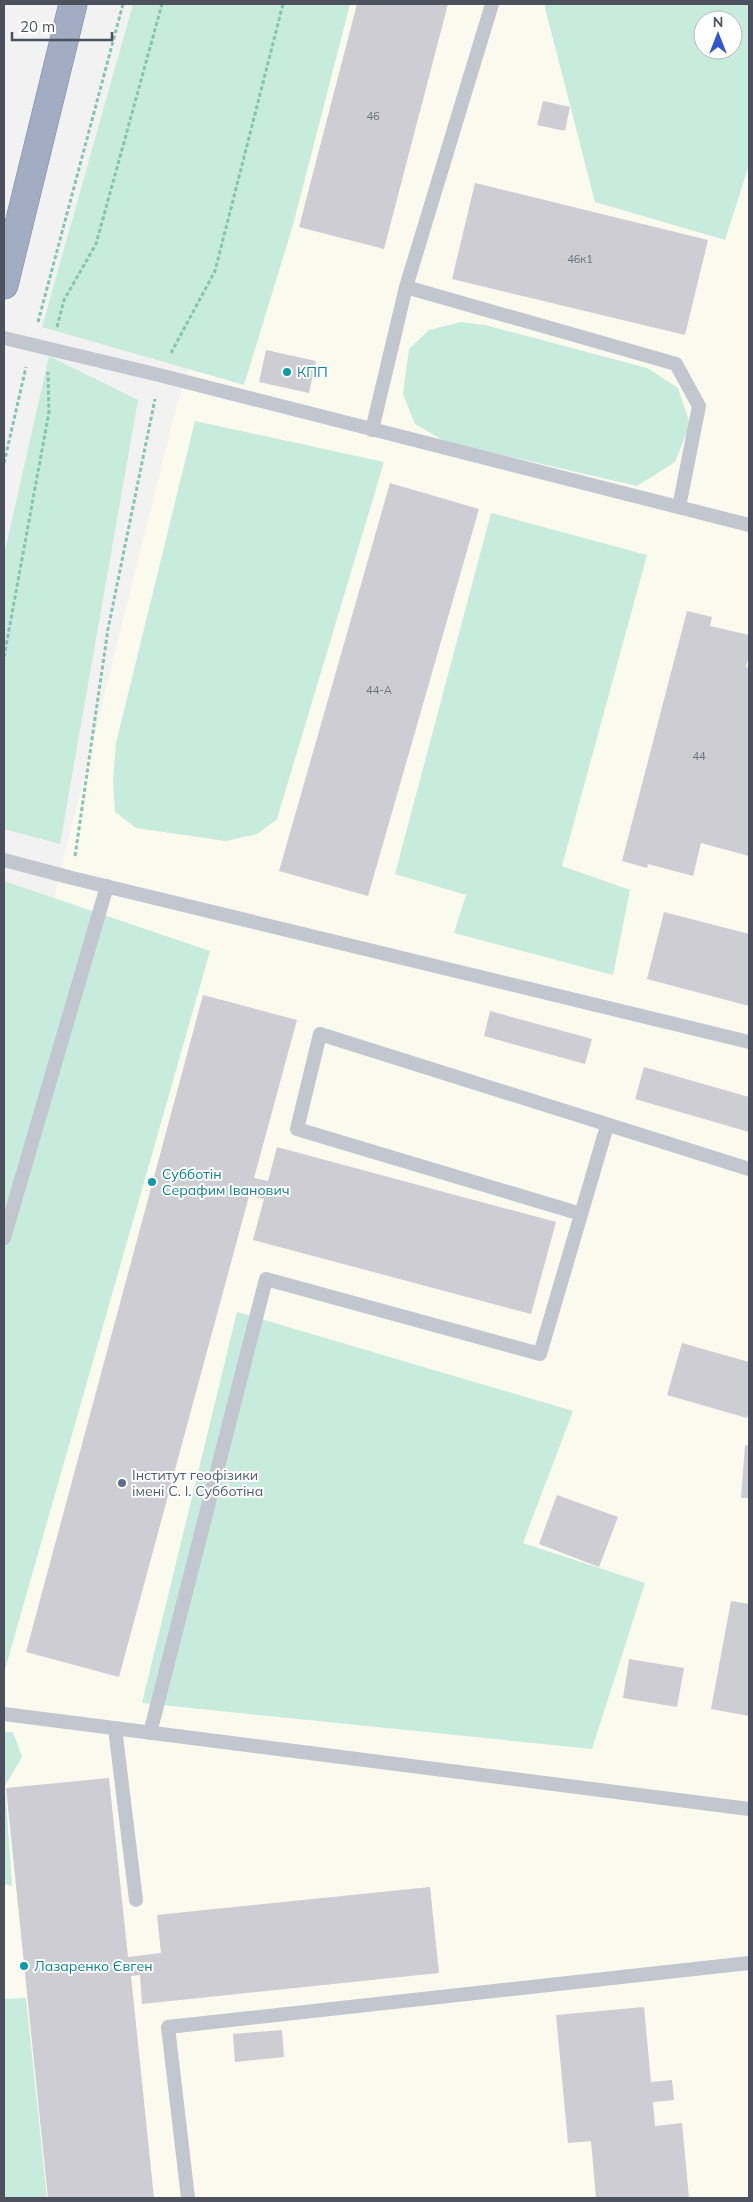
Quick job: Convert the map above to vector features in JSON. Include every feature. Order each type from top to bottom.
[{"type":"highway","points":[[4,285],[73,4]]},
{"type":"lane","points":[[372,430],[406,287],[492,4]]},
{"type":"lane","points":[[406,287],[676,364],[699,406],[679,507]]},
{"type":"lane","points":[[4,338],[160,375],[749,525]]},
{"type":"lane","points":[[4,860],[749,1042]]},
{"type":"lane","points":[[4,1238],[106,886]]},
{"type":"lane","points":[[581,1214],[297,1130],[320,1034],[607,1126],[749,1169]]},
{"type":"lane","points":[[150,1732],[266,1279],[540,1354],[607,1126]]},
{"type":"lane","points":[[4,1714],[749,1809]]},
{"type":"lane","points":[[115,1728],[136,1900]]},
{"type":"lane","points":[[188,2198],[168,2026],[749,1963]]},
{"type":"path","points":[[4,464],[31,345],[123,4]]},
{"type":"path","points":[[55,334],[64,300],[96,244],[162,4]]},
{"type":"path","points":[[72,878],[108,629],[160,375],[215,272],[283,4]]},
{"type":"path","points":[[4,657],[49,412],[49,363]]},
{"type":"shaded area","points":[[310,4],[749,4],[749,2198],[4,2198],[4,1099],[175,411]]},
{"type":"green space","points":[[133,4],[350,4],[293,225],[244,385],[42,327]]},
{"type":"green space","points":[[544,4],[749,4],[749,165],[725,240],[595,202]]},
{"type":"green space","points":[[461,322],[485,325],[647,368],[678,388],[690,424],[675,462],[637,486],[446,442],[415,424],[403,394],[409,349],[429,330]]},
{"type":"green space","points":[[49,356],[138,400],[60,844],[4,829],[4,555]]},
{"type":"green space","points":[[195,421],[384,462],[277,819],[257,834],[226,841],[136,828],[115,812],[113,780],[116,743]]},
{"type":"green space","points":[[491,513],[647,555],[562,866],[630,890],[613,975],[454,933],[466,895],[395,874]]},
{"type":"green space","points":[[4,881],[210,951],[4,1673]]},
{"type":"green space","points":[[237,1312],[573,1411],[523,1543],[645,1583],[592,1749],[142,1703]]},
{"type":"green space","points":[[4,1732],[13,1732],[22,1757],[5,1786],[12,1886],[4,1884]]},
{"type":"green space","points":[[26,1998],[47,2198],[4,2198],[4,1999]]},
{"type":"building","points":[[357,4],[448,4],[384,249],[299,227]]},
{"type":"building","points":[[543,101],[570,107],[565,131],[537,125]]},
{"type":"building","points":[[475,183],[708,240],[685,335],[452,279]]},
{"type":"building","name":"КПП","points":[[266,350],[316,361],[309,393],[259,382]]},
{"type":"building","points":[[390,483],[479,509],[368,896],[279,871]]},
{"type":"building","points":[[687,611],[712,617],[710,626],[749,635],[749,656],[746,667],[749,668],[749,856],[701,843],[693,876],[648,864],[647,868],[622,861]]},
{"type":"building","points":[[664,912],[749,934],[749,1006],[647,979]]},
{"type":"building","name":"Інститут геофізики імені С. І. Субботіна","points":[[203,995],[297,1020],[254,1178],[268,1181],[277,1147],[556,1222],[531,1314],[253,1240],[264,1199],[249,1196],[119,1677],[26,1652]]},
{"type":"building","points":[[490,1011],[592,1039],[585,1064],[484,1036]]},
{"type":"building","points":[[644,1067],[749,1097],[749,1132],[635,1099]]},
{"type":"building","points":[[682,1343],[749,1362],[749,1409],[747,1418],[667,1395]]},
{"type":"building","points":[[745,1445],[749,1446],[749,1498],[741,1498]]},
{"type":"building","points":[[557,1495],[618,1517],[599,1567],[539,1544]]},
{"type":"building","points":[[731,1601],[749,1604],[749,1716],[711,1709]]},
{"type":"building","points":[[629,1659],[684,1668],[677,1707],[623,1698]]},
{"type":"building","points":[[109,1778],[128,1957],[161,1953],[157,1915],[430,1887],[439,1973],[142,2004],[140,1975],[131,1976],[154,2198],[48,2198],[6,1788]]},
{"type":"building","points":[[644,2007],[651,2082],[672,2080],[674,2100],[653,2102],[655,2126],[682,2123],[689,2198],[596,2198],[591,2141],[568,2143],[556,2015]]},
{"type":"building","points":[[282,2030],[284,2057],[235,2062],[233,2034]]},
{"type":"place","name":"КПП","points":[[287,372]]},
{"type":"place","name":"Субботін Серафим Іванович","points":[[152,1182]]},
{"type":"place","name":"Інститут геофізики імені С. І. Субботіна","points":[[122,1483]]},
{"type":"place","name":"Лазаренко Євген","points":[[24,1966]]}]
